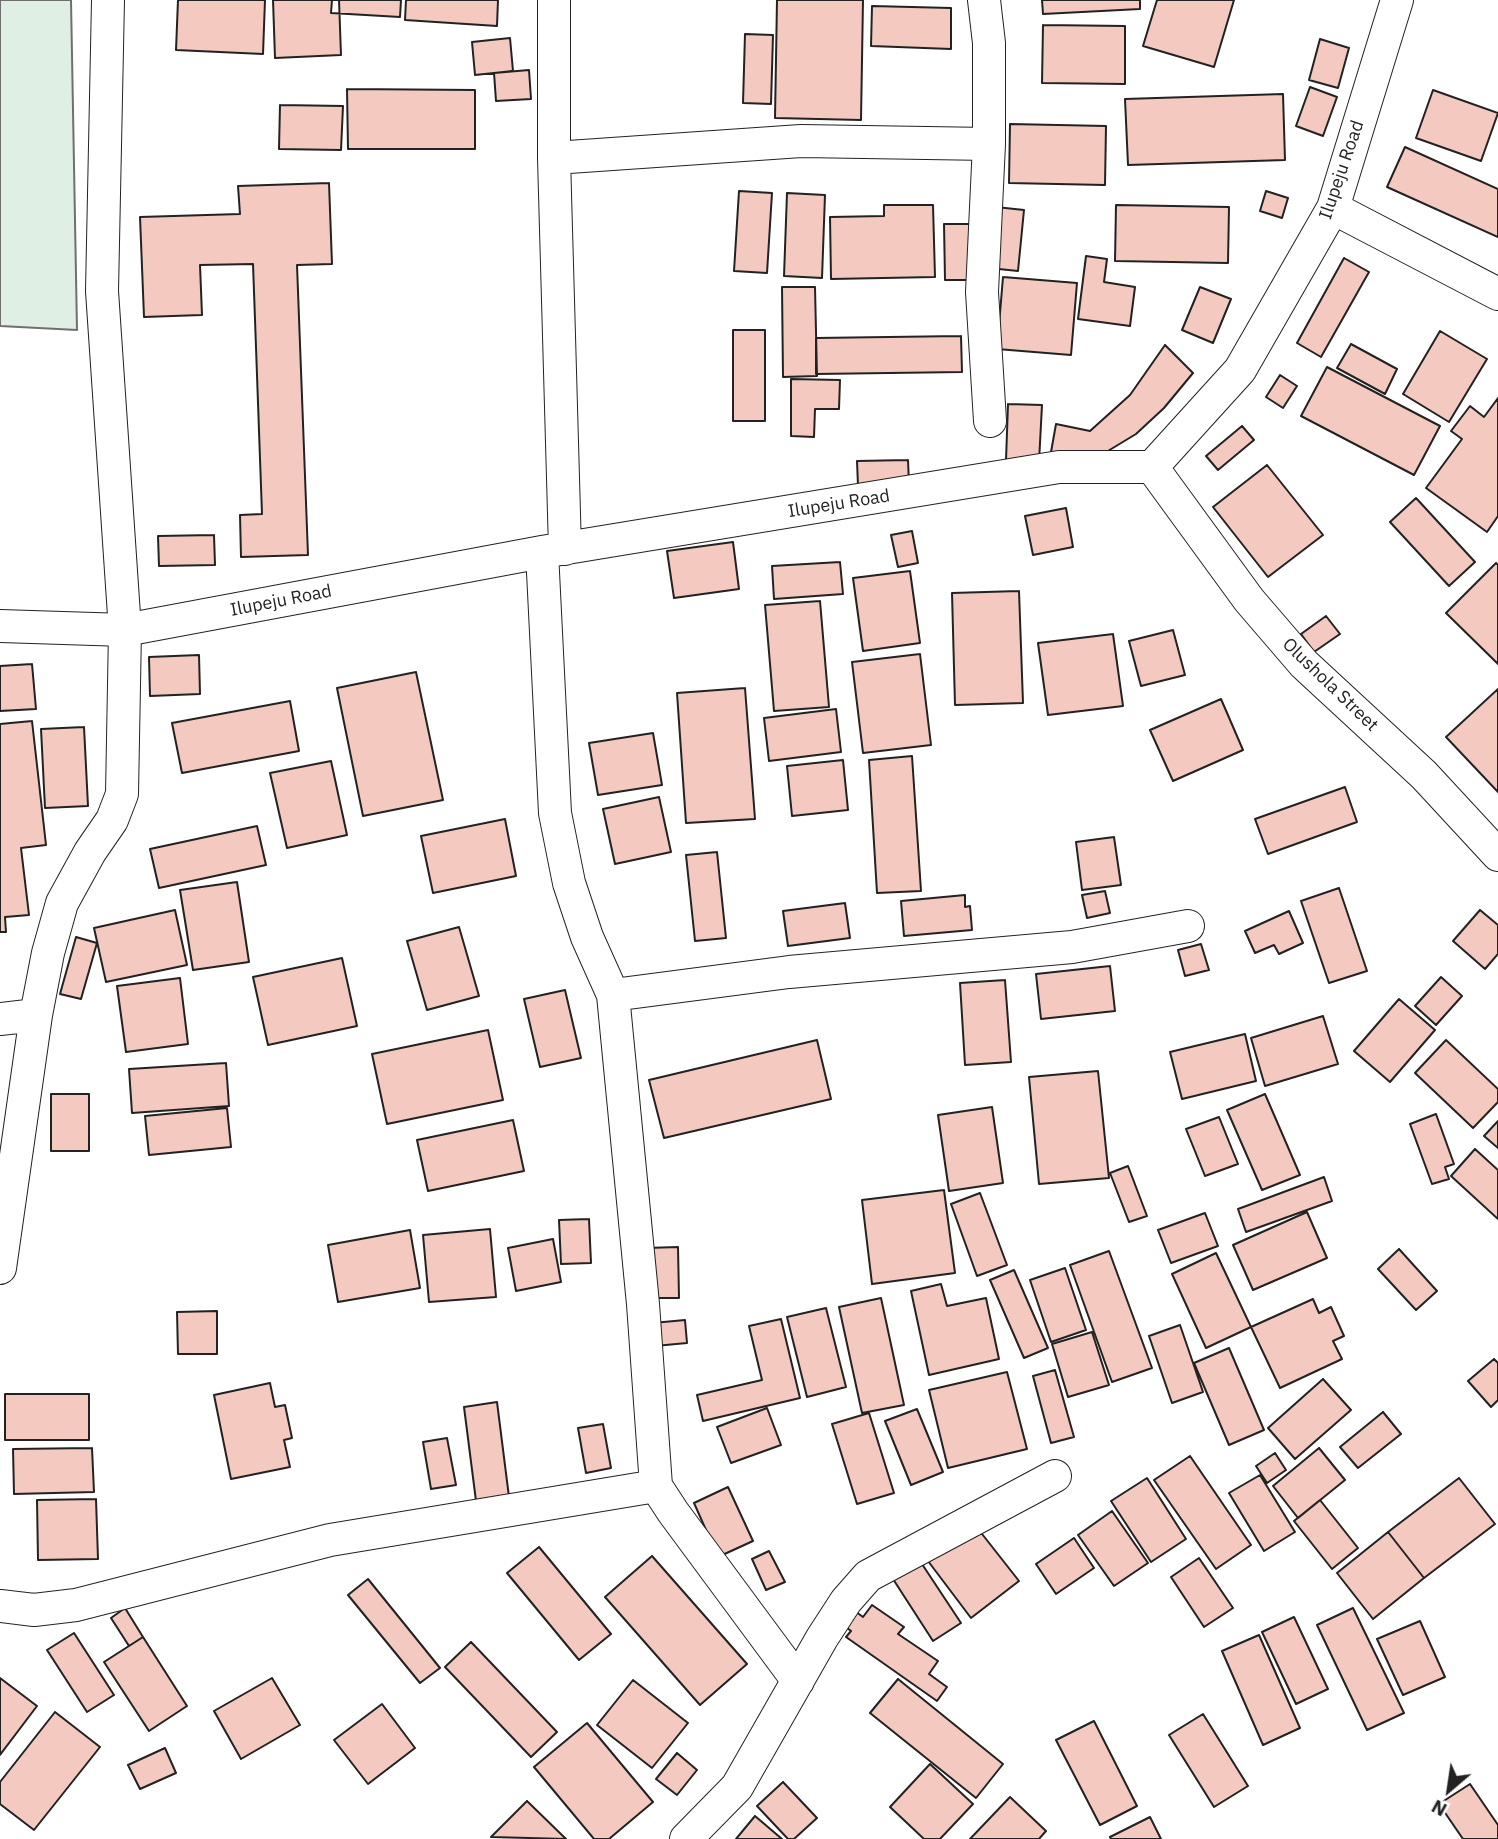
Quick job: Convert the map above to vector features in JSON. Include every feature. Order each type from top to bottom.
[{"type":"street","points":[[0,1268],[36,1015],[48,953],[62,903],[90,852],[112,820],[121,794],[125,631],[103,290],[108,0]]},
{"type":"street","points":[[554,0],[555,813],[569,883],[587,937],[613,995],[643,1304],[656,1486],[798,1681]]},
{"type":"street","points":[[984,0],[989,43],[989,144],[982,292],[990,421]]},
{"type":"street","name":"Ilupeju Road","points":[[0,626],[125,631],[554,551],[1059,467],[1152,467],[1240,370],[1333,208],[1397,0]]},
{"type":"street","points":[[554,158],[801,141],[989,144]]},
{"type":"street","points":[[1333,208],[1498,294]]},
{"type":"street","name":"Olushola Street","points":[[1152,467],[1249,600],[1304,664],[1424,775],[1498,855]]},
{"type":"street","points":[[613,995],[789,972],[1072,947],[1188,926]]},
{"type":"street","points":[[0,1019],[36,1015]]},
{"type":"street","points":[[686,1839],[737,1787],[846,1601],[868,1576],[1055,1476]]},
{"type":"street","points":[[0,1606],[34,1610],[76,1605],[330,1540],[656,1486]]},
{"type":"green space","points":[[0,0],[71,0],[77,330],[0,326]]},
{"type":"building","points":[[178,0],[265,0],[263,54],[176,50]]},
{"type":"building","points":[[273,0],[339,0],[341,55],[275,58]]},
{"type":"building","points":[[332,0],[401,0],[400,17],[331,13]]},
{"type":"building","points":[[406,0],[498,0],[497,26],[405,20]]},
{"type":"building","points":[[777,0],[863,0],[861,120],[775,118]]},
{"type":"building","points":[[1042,0],[1140,0],[1140,9],[1043,14]]},
{"type":"building","points":[[1157,0],[1234,0],[1214,67],[1143,46]]},
{"type":"building","points":[[872,6],[951,8],[951,49],[871,46]]},
{"type":"building","points":[[1043,25],[1125,26],[1125,84],[1042,83]]},
{"type":"building","points":[[745,34],[773,35],[771,104],[743,103]]},
{"type":"building","points":[[510,38],[513,71],[475,75],[472,42]]},
{"type":"building","points":[[1320,39],[1349,48],[1338,88],[1309,80]]},
{"type":"building","points":[[529,70],[531,99],[496,101],[494,73]]},
{"type":"building","points":[[1310,87],[1337,97],[1323,136],[1296,126]]},
{"type":"building","points":[[347,89],[475,90],[475,149],[348,149]]},
{"type":"building","points":[[1433,90],[1498,113],[1481,161],[1416,138]]},
{"type":"building","points":[[1283,94],[1285,160],[1128,165],[1125,99]]},
{"type":"building","points":[[280,105],[343,106],[341,150],[279,149]]},
{"type":"building","points":[[1010,124],[1106,126],[1105,185],[1009,183]]},
{"type":"building","points":[[1405,147],[1498,189],[1498,237],[1387,187]]},
{"type":"building","points":[[329,183],[332,264],[297,265],[308,555],[241,557],[240,515],[262,514],[253,264],[200,265],[202,315],[144,317],[140,217],[240,214],[238,186]]},
{"type":"building","points":[[739,191],[772,193],[767,273],[734,271]]},
{"type":"building","points":[[1266,191],[1288,198],[1282,218],[1260,211]]},
{"type":"building","points":[[787,193],[825,195],[822,278],[784,276]]},
{"type":"building","points":[[884,205],[933,205],[935,277],[831,279],[830,217],[884,216]]},
{"type":"building","points":[[1116,205],[1229,207],[1228,263],[1115,261]]},
{"type":"building","points":[[996,207],[1024,210],[1018,271],[989,268]]},
{"type":"building","points":[[944,224],[973,224],[974,280],[945,280]]},
{"type":"building","points":[[1086,256],[1107,259],[1104,282],[1135,287],[1130,326],[1078,319]]},
{"type":"building","points":[[1344,258],[1369,272],[1321,357],[1297,343]]},
{"type":"building","points":[[1003,277],[1077,283],[1071,355],[997,349]]},
{"type":"building","points":[[782,287],[815,287],[817,376],[783,377]]},
{"type":"building","points":[[1200,287],[1231,299],[1213,343],[1182,330]]},
{"type":"building","points":[[733,330],[765,330],[765,421],[733,421]]},
{"type":"building","points":[[1440,331],[1487,359],[1449,422],[1403,394]]},
{"type":"building","points":[[961,336],[962,372],[816,374],[816,338]]},
{"type":"building","points":[[1351,344],[1397,369],[1385,394],[1337,368]]},
{"type":"building","points":[[1165,345],[1193,373],[1164,408],[1136,434],[1093,460],[1051,452],[1056,424],[1090,431],[1130,395]]},
{"type":"building","points":[[1327,367],[1440,426],[1414,475],[1301,416]]},
{"type":"building","points":[[1280,375],[1297,386],[1283,408],[1266,397]]},
{"type":"building","points":[[791,379],[840,380],[839,409],[815,409],[814,437],[791,436]]},
{"type":"building","points":[[1498,398],[1498,516],[1487,532],[1426,488],[1462,439],[1451,431],[1470,406],[1484,417]]},
{"type":"building","points":[[1008,404],[1042,405],[1039,462],[1006,460]]},
{"type":"building","points":[[1242,426],[1254,440],[1218,470],[1206,456]]},
{"type":"building","points":[[908,460],[909,484],[858,486],[857,461]]},
{"type":"building","points":[[1267,465],[1323,535],[1268,577],[1213,507]]},
{"type":"building","points":[[1416,498],[1475,562],[1449,586],[1390,522]]},
{"type":"building","points":[[1066,508],[1073,547],[1033,555],[1025,516]]},
{"type":"building","points":[[912,531],[918,563],[898,567],[891,535]]},
{"type":"building","points":[[214,535],[215,565],[159,566],[158,536]]},
{"type":"building","points":[[733,542],[739,589],[674,598],[667,551]]},
{"type":"building","points":[[840,562],[843,594],[774,599],[772,566]]},
{"type":"building","points":[[1496,563],[1498,565],[1498,664],[1446,613]]},
{"type":"building","points":[[910,571],[920,643],[863,651],[853,578]]},
{"type":"building","points":[[1019,591],[1023,703],[955,705],[952,593]]},
{"type":"building","points":[[820,601],[829,707],[774,711],[765,605]]},
{"type":"building","points":[[1326,616],[1340,634],[1314,652],[1301,634]]},
{"type":"building","points":[[1173,630],[1185,675],[1141,686],[1129,641]]},
{"type":"building","points":[[1113,634],[1123,706],[1048,715],[1038,643]]},
{"type":"building","points":[[920,654],[931,745],[863,753],[852,662]]},
{"type":"building","points":[[199,655],[200,694],[150,696],[149,657]]},
{"type":"building","points":[[32,664],[36,709],[0,711],[0,666]]},
{"type":"building","points":[[416,672],[443,800],[363,816],[337,688]]},
{"type":"building","points":[[745,688],[755,819],[686,823],[677,693]]},
{"type":"building","points":[[1498,689],[1498,792],[1446,737]]},
{"type":"building","points":[[1221,699],[1243,750],[1173,781],[1150,730]]},
{"type":"building","points":[[290,701],[299,751],[182,773],[172,723]]},
{"type":"building","points":[[836,709],[841,752],[769,761],[764,718]]},
{"type":"building","points":[[32,721],[46,845],[21,848],[29,915],[5,917],[6,932],[0,932],[0,724]]},
{"type":"building","points":[[84,727],[88,806],[45,808],[41,729]]},
{"type":"building","points":[[653,733],[662,785],[598,795],[589,743]]},
{"type":"building","points":[[912,756],[921,891],[877,893],[869,760]]},
{"type":"building","points":[[843,760],[848,810],[792,816],[787,766]]},
{"type":"building","points":[[331,761],[347,835],[287,848],[270,773]]},
{"type":"building","points":[[1345,787],[1357,822],[1268,854],[1255,819]]},
{"type":"building","points":[[659,797],[671,852],[615,864],[603,809]]},
{"type":"building","points":[[505,819],[516,876],[433,893],[421,836]]},
{"type":"building","points":[[257,826],[266,865],[159,888],[150,849]]},
{"type":"building","points":[[1114,837],[1121,885],[1082,890],[1076,842]]},
{"type":"building","points":[[717,852],[726,938],[695,941],[686,855]]},
{"type":"building","points":[[237,882],[249,962],[193,970],[180,890]]},
{"type":"building","points":[[1339,888],[1367,971],[1329,983],[1301,901]]},
{"type":"building","points":[[1105,891],[1110,913],[1087,918],[1082,895]]},
{"type":"building","points":[[965,895],[965,907],[970,906],[972,930],[904,936],[901,901]]},
{"type":"building","points":[[845,903],[850,938],[788,946],[783,911]]},
{"type":"building","points":[[175,910],[187,965],[106,982],[94,928]]},
{"type":"building","points":[[1480,910],[1498,925],[1498,954],[1485,969],[1453,941]]},
{"type":"building","points":[[1289,911],[1303,943],[1279,954],[1274,945],[1255,953],[1245,931]]},
{"type":"building","points":[[459,927],[479,996],[427,1010],[407,941]]},
{"type":"building","points":[[76,937],[97,943],[81,999],[60,994]]},
{"type":"building","points":[[1201,944],[1209,970],[1185,976],[1178,950]]},
{"type":"building","points":[[342,958],[357,1026],[268,1045],[253,977]]},
{"type":"building","points":[[1110,966],[1115,1011],[1041,1019],[1036,974]]},
{"type":"building","points":[[1441,977],[1462,996],[1436,1025],[1415,1006]]},
{"type":"building","points":[[180,978],[188,1044],[126,1052],[117,986]]},
{"type":"building","points":[[1005,980],[1011,1062],[965,1065],[960,983]]},
{"type":"building","points":[[565,990],[581,1058],[540,1067],[524,999]]},
{"type":"building","points":[[1399,999],[1435,1030],[1390,1082],[1354,1051]]},
{"type":"building","points":[[1323,1016],[1338,1064],[1265,1086],[1251,1038]]},
{"type":"building","points":[[488,1030],[503,1100],[387,1124],[372,1054]]},
{"type":"building","points":[[1245,1034],[1256,1081],[1182,1099],[1170,1052]]},
{"type":"building","points":[[817,1040],[831,1099],[664,1138],[649,1080]]},
{"type":"building","points":[[1446,1040],[1498,1089],[1498,1102],[1473,1128],[1415,1073]]},
{"type":"building","points":[[226,1063],[229,1106],[132,1113],[129,1069]]},
{"type":"building","points":[[1098,1071],[1109,1178],[1039,1184],[1029,1077]]},
{"type":"building","points":[[51,1094],[89,1094],[89,1151],[51,1151]]},
{"type":"building","points":[[1265,1094],[1300,1175],[1262,1190],[1227,1110]]},
{"type":"building","points":[[992,1107],[1003,1183],[949,1191],[938,1115]]},
{"type":"building","points":[[227,1108],[231,1147],[149,1155],[145,1116]]},
{"type":"building","points":[[1436,1114],[1454,1164],[1445,1167],[1449,1179],[1432,1184],[1410,1124]]},
{"type":"building","points":[[1219,1117],[1238,1164],[1205,1176],[1186,1129]]},
{"type":"building","points":[[513,1120],[524,1171],[428,1191],[417,1140]]},
{"type":"building","points":[[1498,1121],[1498,1148],[1484,1136]]},
{"type":"building","points":[[1475,1149],[1498,1170],[1498,1219],[1451,1176]]},
{"type":"building","points":[[1128,1166],[1147,1216],[1129,1222],[1110,1173]]},
{"type":"building","points":[[1324,1177],[1332,1201],[1246,1232],[1238,1209]]},
{"type":"building","points":[[944,1190],[955,1273],[872,1284],[862,1200]]},
{"type":"building","points":[[980,1193],[1007,1265],[977,1276],[951,1204]]},
{"type":"building","points":[[1307,1212],[1327,1258],[1253,1290],[1233,1245]]},
{"type":"building","points":[[1205,1213],[1218,1246],[1171,1263],[1158,1230]]},
{"type":"building","points":[[589,1219],[591,1263],[561,1264],[559,1220]]},
{"type":"building","points":[[490,1229],[496,1297],[429,1302],[423,1235]]},
{"type":"building","points":[[410,1230],[420,1288],[338,1302],[328,1245]]},
{"type":"building","points":[[553,1239],[561,1282],[516,1291],[508,1248]]},
{"type":"building","points":[[678,1247],[679,1298],[647,1298],[646,1248]]},
{"type":"building","points":[[1399,1249],[1437,1291],[1416,1310],[1378,1269]]},
{"type":"building","points":[[1109,1251],[1152,1368],[1112,1382],[1070,1265]]},
{"type":"building","points":[[1216,1253],[1251,1327],[1206,1348],[1172,1274]]},
{"type":"building","points":[[1065,1268],[1086,1330],[1051,1342],[1030,1280]]},
{"type":"building","points":[[1014,1270],[1048,1348],[1024,1358],[990,1280]]},
{"type":"building","points":[[941,1284],[947,1306],[986,1298],[999,1359],[929,1375],[911,1291]]},
{"type":"building","points":[[881,1298],[904,1405],[862,1413],[839,1307]]},
{"type":"building","points":[[1313,1299],[1319,1313],[1331,1307],[1344,1336],[1333,1341],[1342,1359],[1280,1388],[1251,1327]]},
{"type":"building","points":[[826,1308],[846,1387],[807,1397],[787,1317]]},
{"type":"building","points":[[217,1311],[217,1354],[178,1354],[177,1312]]},
{"type":"building","points":[[781,1319],[800,1398],[703,1421],[697,1395],[762,1380],[749,1326]]},
{"type":"building","points":[[685,1320],[687,1343],[655,1346],[653,1323]]},
{"type":"building","points":[[1180,1325],[1203,1392],[1172,1403],[1149,1336]]},
{"type":"building","points":[[1092,1332],[1109,1385],[1068,1397],[1052,1344]]},
{"type":"building","points":[[1229,1348],[1264,1430],[1229,1445],[1194,1363]]},
{"type":"building","points":[[1494,1359],[1498,1363],[1498,1400],[1491,1407],[1468,1381]]},
{"type":"building","points":[[1055,1370],[1074,1437],[1051,1443],[1033,1376]]},
{"type":"building","points":[[1007,1372],[1027,1449],[948,1468],[929,1390]]},
{"type":"building","points":[[1323,1379],[1351,1410],[1295,1459],[1268,1428]]},
{"type":"building","points":[[270,1383],[275,1407],[285,1405],[292,1438],[284,1440],[290,1467],[231,1479],[214,1395]]},
{"type":"building","points":[[5,1394],[89,1394],[89,1440],[5,1440]]},
{"type":"building","points":[[497,1402],[509,1497],[476,1501],[464,1407]]},
{"type":"building","points":[[767,1408],[781,1445],[731,1463],[717,1427]]},
{"type":"building","points":[[917,1409],[943,1472],[911,1485],[885,1421]]},
{"type":"building","points":[[1383,1412],[1401,1434],[1358,1468],[1340,1447]]},
{"type":"building","points":[[869,1413],[894,1493],[857,1504],[832,1424]]},
{"type":"building","points":[[603,1424],[611,1468],[586,1473],[578,1428]]},
{"type":"building","points":[[447,1438],[456,1485],[431,1489],[423,1442]]},
{"type":"building","points":[[92,1448],[94,1492],[14,1494],[13,1449]]},
{"type":"building","points":[[1319,1448],[1345,1480],[1298,1518],[1273,1486]]},
{"type":"building","points":[[1275,1453],[1286,1470],[1267,1483],[1256,1466]]},
{"type":"building","points":[[1190,1456],[1251,1545],[1216,1569],[1154,1480]]},
{"type":"building","points":[[1260,1475],[1295,1532],[1264,1551],[1229,1493]]},
{"type":"building","points":[[1147,1478],[1186,1539],[1151,1562],[1111,1501]]},
{"type":"building","points":[[1459,1478],[1495,1524],[1424,1578],[1388,1532]]},
{"type":"building","points":[[728,1487],[753,1541],[718,1557],[694,1503]]},
{"type":"building","points":[[96,1499],[98,1559],[38,1560],[37,1500]]},
{"type":"building","points":[[1320,1500],[1358,1548],[1332,1569],[1294,1521]]},
{"type":"building","points":[[1112,1511],[1148,1563],[1114,1586],[1078,1535]]},
{"type":"building","points":[[975,1525],[1019,1581],[971,1618],[928,1561]]},
{"type":"building","points":[[1388,1532],[1424,1578],[1373,1619],[1337,1573]]},
{"type":"building","points":[[1074,1538],[1094,1568],[1056,1594],[1036,1564]]},
{"type":"building","points":[[539,1547],[611,1634],[579,1660],[507,1573]]},
{"type":"building","points":[[769,1551],[785,1582],[766,1590],[752,1559]]},
{"type":"building","points":[[652,1556],[747,1664],[700,1705],[605,1597]]},
{"type":"building","points":[[1199,1558],[1233,1608],[1204,1627],[1171,1577]]},
{"type":"building","points":[[920,1561],[961,1623],[933,1641],[893,1579]]},
{"type":"building","points":[[368,1579],[440,1668],[420,1683],[348,1595]]},
{"type":"building","points":[[872,1605],[904,1627],[898,1634],[938,1661],[929,1674],[947,1687],[937,1701],[846,1637],[851,1631],[838,1621],[848,1606],[863,1617]]},
{"type":"building","points":[[125,1608],[143,1637],[129,1646],[111,1618]]},
{"type":"building","points":[[1353,1608],[1404,1713],[1367,1730],[1317,1625]]},
{"type":"building","points":[[1294,1617],[1328,1689],[1296,1704],[1262,1632]]},
{"type":"building","points":[[1420,1621],[1445,1677],[1403,1695],[1377,1639]]},
{"type":"building","points":[[74,1633],[114,1695],[87,1712],[47,1650]]},
{"type":"building","points":[[1259,1635],[1300,1728],[1263,1745],[1222,1651]]},
{"type":"building","points":[[143,1637],[187,1706],[149,1731],[104,1662]]},
{"type":"building","points":[[471,1642],[557,1732],[531,1757],[445,1667]]},
{"type":"building","points":[[0,1678],[37,1706],[0,1755]]},
{"type":"building","points":[[272,1678],[300,1725],[241,1759],[214,1711]]},
{"type":"building","points":[[898,1679],[1003,1764],[976,1798],[870,1713]]},
{"type":"building","points":[[633,1680],[688,1723],[652,1768],[597,1725]]},
{"type":"building","points":[[382,1704],[415,1748],[368,1784],[334,1740]]},
{"type":"building","points":[[55,1712],[100,1747],[34,1830],[0,1804],[0,1782]]},
{"type":"building","points":[[1203,1714],[1248,1786],[1214,1807],[1169,1735]]},
{"type":"building","points":[[1094,1721],[1137,1806],[1100,1825],[1056,1740]]},
{"type":"building","points":[[587,1723],[653,1802],[609,1839],[594,1839],[534,1767]]},
{"type":"building","points":[[165,1748],[176,1773],[140,1789],[128,1765]]},
{"type":"building","points":[[677,1753],[697,1770],[677,1795],[656,1779]]},
{"type":"building","points":[[930,1764],[973,1804],[940,1839],[924,1839],[890,1807]]},
{"type":"building","points":[[783,1782],[817,1818],[794,1839],[788,1839],[757,1806]]},
{"type":"building","points":[[1470,1784],[1498,1825],[1498,1839],[1463,1839],[1439,1804]]},
{"type":"building","points":[[1010,1797],[1046,1831],[1039,1839],[970,1839]]},
{"type":"building","points":[[527,1801],[566,1839],[491,1837]]},
{"type":"building","points":[[755,1816],[782,1839],[736,1839]]},
{"type":"building","points":[[1150,1817],[1161,1839],[1111,1839],[1110,1837]]}]
